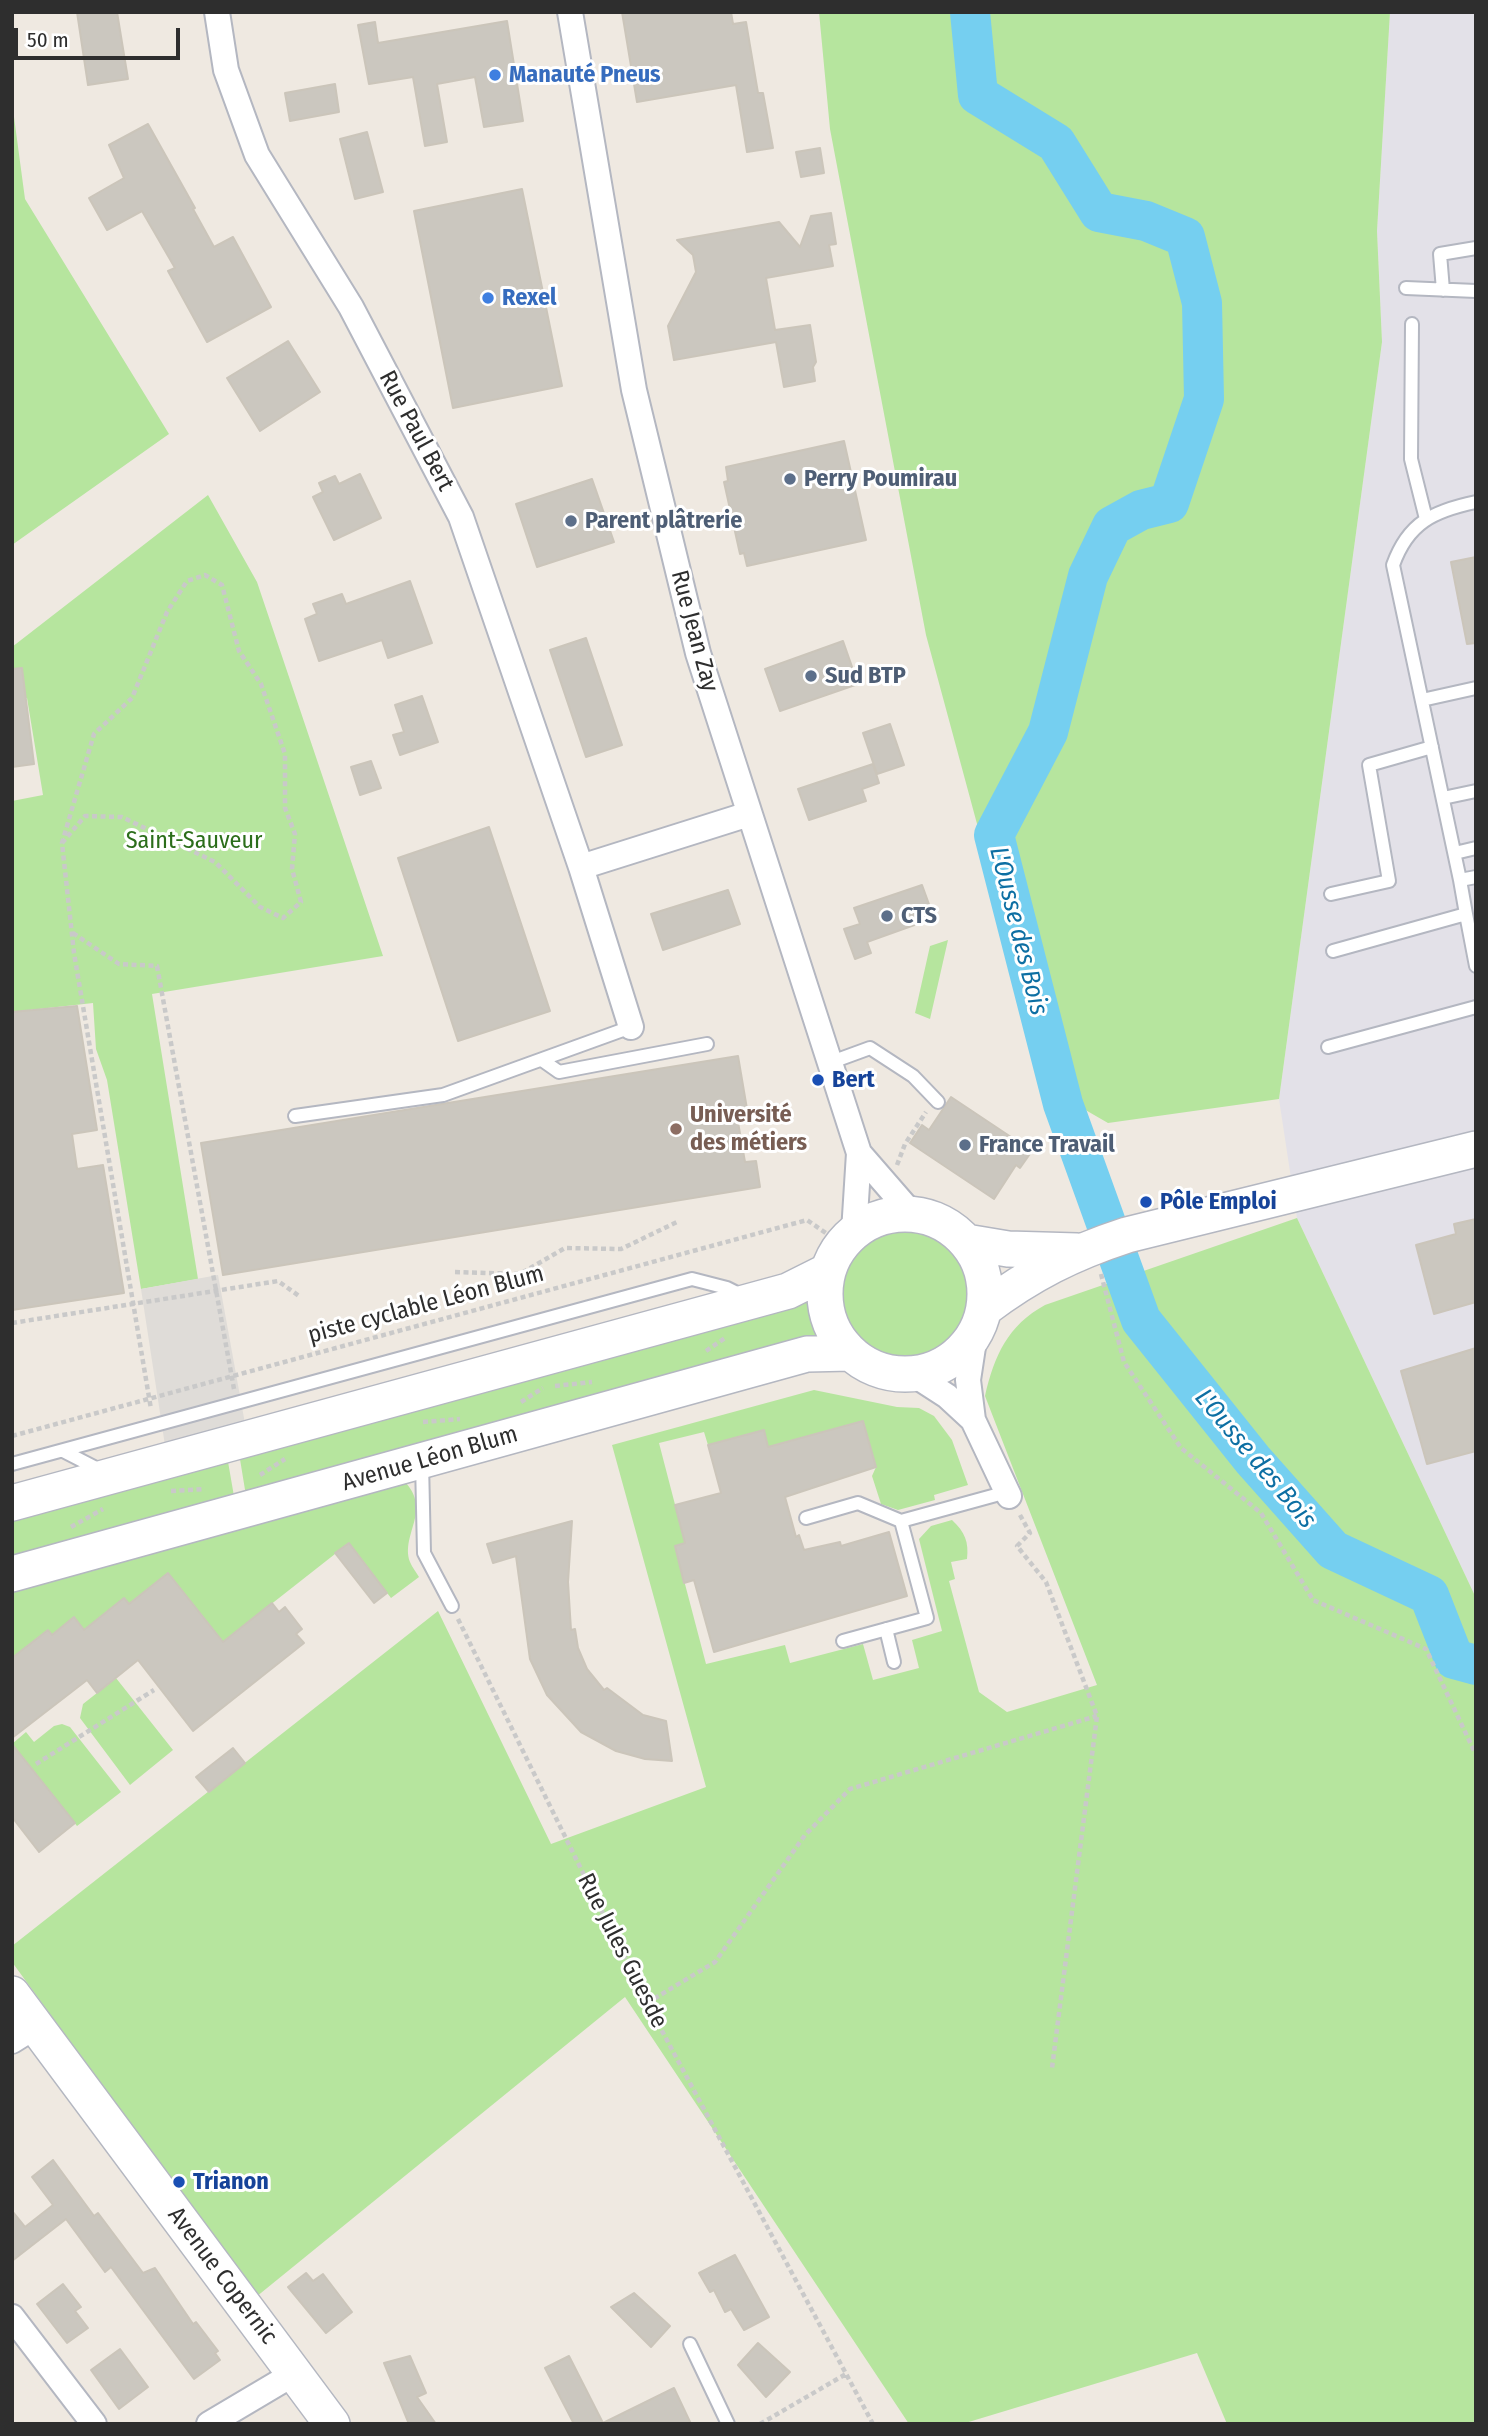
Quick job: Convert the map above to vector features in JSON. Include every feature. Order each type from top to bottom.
[{"type":"street","name":"Rue Paul Bert","points":[[217,12],[226,69],[257,155],[351,307],[461,517],[581,867],[631,1027]]},
{"type":"street","name":"Rue Jean Zay","points":[[570,12],[634,390],[698,653],[859,1153],[912,1214]]},
{"type":"street","points":[[581,867],[748,814]]},
{"type":"street","points":[[841,1249],[825,1293],[827,1315],[836,1335],[850,1353],[869,1366],[890,1373],[913,1374],[938,1368],[959,1354],[979,1322],[1016,1284],[1085,1248],[1127,1235],[1476,1149]]},
{"type":"street","name":"Rue Jean Zay","points":[[841,1249],[859,1153]]},
{"type":"street","points":[[12,1503],[113,1490],[788,1292],[872,1221],[892,1215],[912,1214],[932,1219],[950,1228],[965,1242],[979,1262],[985,1285],[968,1380],[973,1420],[1008,1494]]},
{"type":"street","points":[[965,1242],[1008,1249],[1085,1248]]},
{"type":"street","name":"Avenue Léon Blum","points":[[12,1574],[807,1354],[850,1353]]},
{"type":"street","points":[[913,1374],[947,1396],[973,1420]]},
{"type":"street","name":"Avenue Copernic","points":[[12,1994],[24,2033],[332,2424]]},
{"type":"street","points":[[12,2318],[94,2424]]},
{"type":"street","points":[[209,2424],[295,2374]]},
{"type":"lane","points":[[1443,290],[1440,254],[1476,247]]},
{"type":"lane","points":[[1406,288],[1476,291]]},
{"type":"lane","points":[[1412,324],[1411,459],[1426,520]]},
{"type":"lane","points":[[1476,502],[1442,510],[1426,520],[1402,540],[1393,565],[1455,853],[1476,966]]},
{"type":"lane","points":[[1422,700],[1476,688]]},
{"type":"lane","points":[[1331,894],[1388,881],[1368,765],[1432,747]]},
{"type":"lane","points":[[1443,798],[1476,791]]},
{"type":"lane","points":[[1455,853],[1476,848]]},
{"type":"lane","points":[[1460,880],[1476,877]]},
{"type":"lane","points":[[1333,951],[1466,914]]},
{"type":"lane","points":[[1328,1047],[1476,1007]]},
{"type":"lane","points":[[295,1116],[443,1095],[631,1027]]},
{"type":"lane","points":[[541,1060],[559,1072],[707,1044]]},
{"type":"lane","points":[[829,1063],[870,1048],[913,1076],[938,1102]]},
{"type":"lane","points":[[12,1464],[692,1279],[727,1288],[752,1301]]},
{"type":"lane","points":[[63,1451],[113,1490]]},
{"type":"lane","points":[[422,1461],[425,1553],[452,1606]]},
{"type":"lane","points":[[806,1518],[858,1503],[901,1521],[1008,1494]]},
{"type":"lane","points":[[843,1641],[927,1618],[901,1521]]},
{"type":"lane","points":[[886,1629],[894,1662]]},
{"type":"lane","points":[[690,2344],[728,2424]]},
{"type":"path","points":[[62,843],[85,816],[121,817],[215,862],[260,907],[282,918],[301,902],[292,869],[295,834],[285,808],[285,754],[261,684],[239,651],[222,585],[205,575],[187,582],[167,612],[132,698],[94,734],[62,843],[72,933],[149,1398]]},
{"type":"path","points":[[72,933],[119,964],[157,966],[231,1375]]},
{"type":"path","points":[[886,1184],[892,1177],[905,1144],[926,1111]]},
{"type":"path","name":"piste cyclable Léon Blum","points":[[12,1436],[807,1220],[841,1249]]},
{"type":"path","points":[[455,1272],[520,1275],[565,1248],[621,1250],[679,1221]]},
{"type":"path","points":[[1085,1248],[1124,1363],[1181,1448],[1261,1513],[1312,1600],[1426,1649],[1476,1755]]},
{"type":"path","points":[[12,1323],[278,1281],[299,1296]]},
{"type":"path","points":[[705,1352],[727,1336]]},
{"type":"path","points":[[512,1408],[546,1387],[595,1382]]},
{"type":"path","points":[[415,1423],[470,1419]]},
{"type":"path","points":[[251,1478],[295,1453]]},
{"type":"path","points":[[169,1491],[210,1489]]},
{"type":"path","points":[[62,1532],[113,1490]]},
{"type":"path","points":[[1008,1494],[1030,1533],[1017,1546],[1046,1582],[1097,1716],[1052,2068]]},
{"type":"path","name":"Rue Jules Guesde","points":[[452,1606],[647,2003],[873,2424]]},
{"type":"path","points":[[36,1764],[154,1690]]},
{"type":"path","points":[[647,2003],[715,1962],[805,1835],[849,1789],[1097,1716]]},
{"type":"path","points":[[760,2424],[847,2374]]},
{"type":"shaded area","points":[[1390,12],[1476,12],[1476,1598],[1297,1218],[1279,1099],[1382,342],[1377,231]]},
{"type":"shaded area","points":[[218,1275],[246,1429],[166,1452],[141,1289]]},
{"type":"green space","points":[[819,12],[1390,12],[1377,231],[1382,342],[1279,1099],[1108,1123],[1082,1108],[1037,1046],[926,635],[830,129]]},
{"type":"green space","points":[[12,102],[25,199],[169,434],[12,545]]},
{"type":"green space","name":"Saint-Sauveur","points":[[208,495],[257,582],[383,956],[152,994],[198,1279],[141,1289],[107,1080],[96,1049],[93,1003],[12,1012],[12,801],[43,795],[27,698],[12,700],[12,647]]},
{"type":"green space","points":[[948,940],[930,1019],[915,1013],[930,946]]},
{"type":"green space","points":[[1297,1218],[1476,1598],[1476,2424],[1227,2424],[1197,2353],[962,2424],[909,2424],[625,1997],[256,2297],[12,1962],[12,1946],[438,1611],[551,1844],[706,1787],[612,1445],[814,1390],[897,1407],[919,1408],[934,1416],[952,1440],[968,1485],[934,1495],[935,1500],[898,1510],[881,1504],[872,1476],[876,1467],[863,1421],[793,1440],[769,1451],[763,1430],[708,1445],[704,1432],[659,1443],[685,1543],[675,1546],[706,1664],[785,1645],[790,1663],[863,1644],[873,1680],[919,1668],[912,1640],[942,1631],[919,1539],[931,1526],[952,1520],[967,1542],[967,1559],[951,1562],[955,1579],[949,1581],[979,1692],[1007,1712],[1097,1685],[985,1396],[998,1355],[1021,1322],[1045,1305]]},
{"type":"green space","points":[[904,1230],[929,1235],[951,1249],[965,1271],[970,1296],[965,1321],[951,1343],[929,1357],[904,1362],[879,1357],[857,1343],[843,1321],[838,1296],[843,1271],[857,1249],[879,1235]]},
{"type":"green space","points":[[808,1296],[821,1334],[809,1340],[247,1502],[239,1453]]},
{"type":"green space","points":[[227,1456],[235,1502],[12,1562],[12,1514]]},
{"type":"green space","points":[[401,1478],[411,1489],[415,1500],[416,1511],[408,1551],[410,1562],[419,1577],[391,1598],[349,1543],[223,1642],[168,1573],[89,1636],[74,1618],[52,1635],[48,1630],[12,1658],[12,1587]]},
{"type":"green space","points":[[116,1678],[173,1750],[130,1785],[80,1718],[83,1704]]},
{"type":"green space","points":[[62,1724],[70,1727],[121,1792],[77,1826],[12,1744],[26,1732],[34,1742],[54,1726]]},
{"type":"building","points":[[77,12],[117,12],[128,79],[88,85]]},
{"type":"building","points":[[622,12],[731,12],[733,24],[746,22],[758,93],[763,93],[773,148],[747,152],[736,85],[637,102]]},
{"type":"building","points":[[507,21],[523,121],[484,127],[475,77],[437,84],[447,142],[425,146],[413,77],[369,84],[358,25],[375,22],[378,43]]},
{"type":"building","points":[[335,84],[339,112],[290,121],[285,93]]},
{"type":"building","points":[[148,124],[214,247],[233,237],[271,307],[207,342],[168,271],[175,268],[142,211],[107,230],[89,198],[124,178],[109,145]]},
{"type":"building","points":[[367,132],[383,192],[355,199],[340,139]]},
{"type":"building","points":[[820,148],[824,173],[801,177],[796,152]]},
{"type":"building","points":[[522,189],[562,386],[453,408],[414,211]]},
{"type":"building","points":[[831,213],[836,244],[829,245],[833,266],[766,278],[775,330],[810,325],[816,362],[813,367],[815,381],[784,387],[776,342],[674,360],[668,326],[696,272],[693,255],[677,240],[779,222],[800,247],[811,216]]},
{"type":"building","points":[[288,341],[320,392],[260,431],[227,378]]},
{"type":"building","points":[[844,441],[866,540],[747,566],[744,553],[740,554],[724,482],[728,481],[726,467]]},
{"type":"building","points":[[360,474],[381,518],[334,540],[313,497],[323,492],[319,483],[335,476],[339,484]]},
{"type":"building","points":[[592,479],[614,542],[537,567],[516,504]]},
{"type":"building","points":[[1476,557],[1476,643],[1467,644],[1451,562]]},
{"type":"building","points":[[410,581],[432,643],[388,658],[382,640],[319,661],[305,619],[317,614],[313,604],[342,594],[346,604]]},
{"type":"building","points":[[586,638],[622,745],[586,757],[550,650]]},
{"type":"building","points":[[843,641],[858,684],[780,711],[765,669]]},
{"type":"building","points":[[22,668],[34,764],[12,767],[12,669]]},
{"type":"building","points":[[422,696],[438,742],[400,755],[393,735],[404,732],[395,705]]},
{"type":"building","points":[[890,724],[904,765],[877,774],[863,733]]},
{"type":"building","points":[[371,761],[381,788],[360,795],[351,767]]},
{"type":"building","points":[[873,764],[879,783],[862,789],[866,801],[809,820],[798,789]]},
{"type":"building","points":[[489,827],[550,1011],[458,1041],[398,858]]},
{"type":"building","points":[[922,885],[934,918],[867,942],[871,953],[855,959],[844,929],[860,924],[854,908]]},
{"type":"building","points":[[728,890],[740,924],[663,950],[651,914]]},
{"type":"building","points":[[77,1006],[97,1130],[72,1134],[77,1169],[103,1165],[124,1293],[12,1310],[12,1012]]},
{"type":"building","points":[[738,1056],[747,1109],[736,1111],[745,1162],[756,1161],[760,1187],[223,1275],[201,1143]]},
{"type":"building","points":[[951,1097],[1032,1151],[1020,1168],[1016,1165],[994,1199],[910,1143],[922,1125],[929,1130]]},
{"type":"building","points":[[1476,1219],[1476,1302],[1434,1314],[1416,1245],[1456,1234],[1454,1224]]},
{"type":"building","points":[[1476,1348],[1476,1451],[1427,1464],[1401,1371]]},
{"type":"building","points":[[863,1421],[876,1467],[785,1497],[796,1537],[799,1535],[804,1550],[840,1542],[841,1546],[889,1532],[907,1596],[714,1652],[694,1580],[684,1583],[675,1546],[685,1543],[675,1505],[721,1493],[708,1445],[764,1430],[768,1447]]},
{"type":"building","points":[[572,1521],[568,1582],[571,1630],[575,1629],[578,1648],[587,1669],[604,1690],[607,1688],[643,1715],[666,1721],[672,1761],[645,1759],[616,1751],[581,1732],[547,1695],[530,1659],[516,1556],[493,1563],[487,1544]]},
{"type":"building","points":[[349,1543],[387,1593],[374,1603],[335,1553]]},
{"type":"building","points":[[168,1573],[223,1642],[272,1603],[279,1612],[285,1607],[302,1629],[296,1634],[304,1643],[193,1731],[138,1660],[97,1693],[87,1680],[12,1738],[12,1658],[48,1630],[52,1635],[74,1617],[84,1630],[124,1598],[129,1604]]},
{"type":"building","points":[[12,1744],[75,1823],[39,1852],[12,1817]]},
{"type":"building","points":[[233,1748],[245,1763],[209,1792],[196,1777]]},
{"type":"building","points":[[53,2160],[94,2216],[98,2213],[143,2273],[155,2268],[193,2324],[196,2322],[218,2351],[215,2353],[220,2360],[194,2379],[111,2267],[105,2272],[66,2219],[12,2261],[12,2211],[25,2227],[53,2205],[32,2177]]},
{"type":"building","points":[[735,2255],[769,2317],[744,2330],[731,2309],[725,2312],[714,2290],[710,2292],[699,2273]]},
{"type":"building","points":[[306,2273],[313,2281],[323,2274],[352,2312],[326,2333],[288,2287]]},
{"type":"building","points":[[63,2284],[81,2307],[75,2311],[88,2328],[67,2343],[37,2304]]},
{"type":"building","points":[[634,2293],[670,2326],[651,2347],[611,2307]]},
{"type":"building","points":[[758,2343],[790,2372],[766,2397],[738,2365]]},
{"type":"building","points":[[120,2349],[148,2387],[119,2409],[91,2370]]},
{"type":"building","points":[[410,2356],[426,2393],[417,2397],[436,2424],[409,2424],[384,2363]]},
{"type":"building","points":[[569,2356],[603,2423],[674,2388],[691,2424],[574,2424],[545,2368]]},
{"type":"waterway","name":"L'Ousse des Bois","points":[[970,12],[978,95],[1056,143],[1099,212],[1146,221],[1185,237],[1202,303],[1204,399],[1169,503],[1141,510],[1112,526],[1088,576],[1048,732],[994,835],[1063,1104],[1141,1320],[1253,1460],[1333,1550],[1429,1595],[1454,1659],[1476,1665]]},
{"type":"place","name":"Manauté Pneus","points":[[495,75]]},
{"type":"place","name":"Rexel","points":[[488,298]]},
{"type":"place","name":"Perry Poumirau","points":[[790,479]]},
{"type":"place","name":"Parent plâtrerie","points":[[571,521]]},
{"type":"place","name":"Sud BTP","points":[[811,676]]},
{"type":"place","name":"CTS","points":[[887,916]]},
{"type":"place","name":"Bert","points":[[818,1080]]},
{"type":"place","name":"Université des métiers","points":[[676,1129]]},
{"type":"place","name":"France Travail","points":[[965,1145]]},
{"type":"place","name":"Pôle Emploi","points":[[1146,1202]]},
{"type":"place","name":"Trianon","points":[[179,2182]]}]
